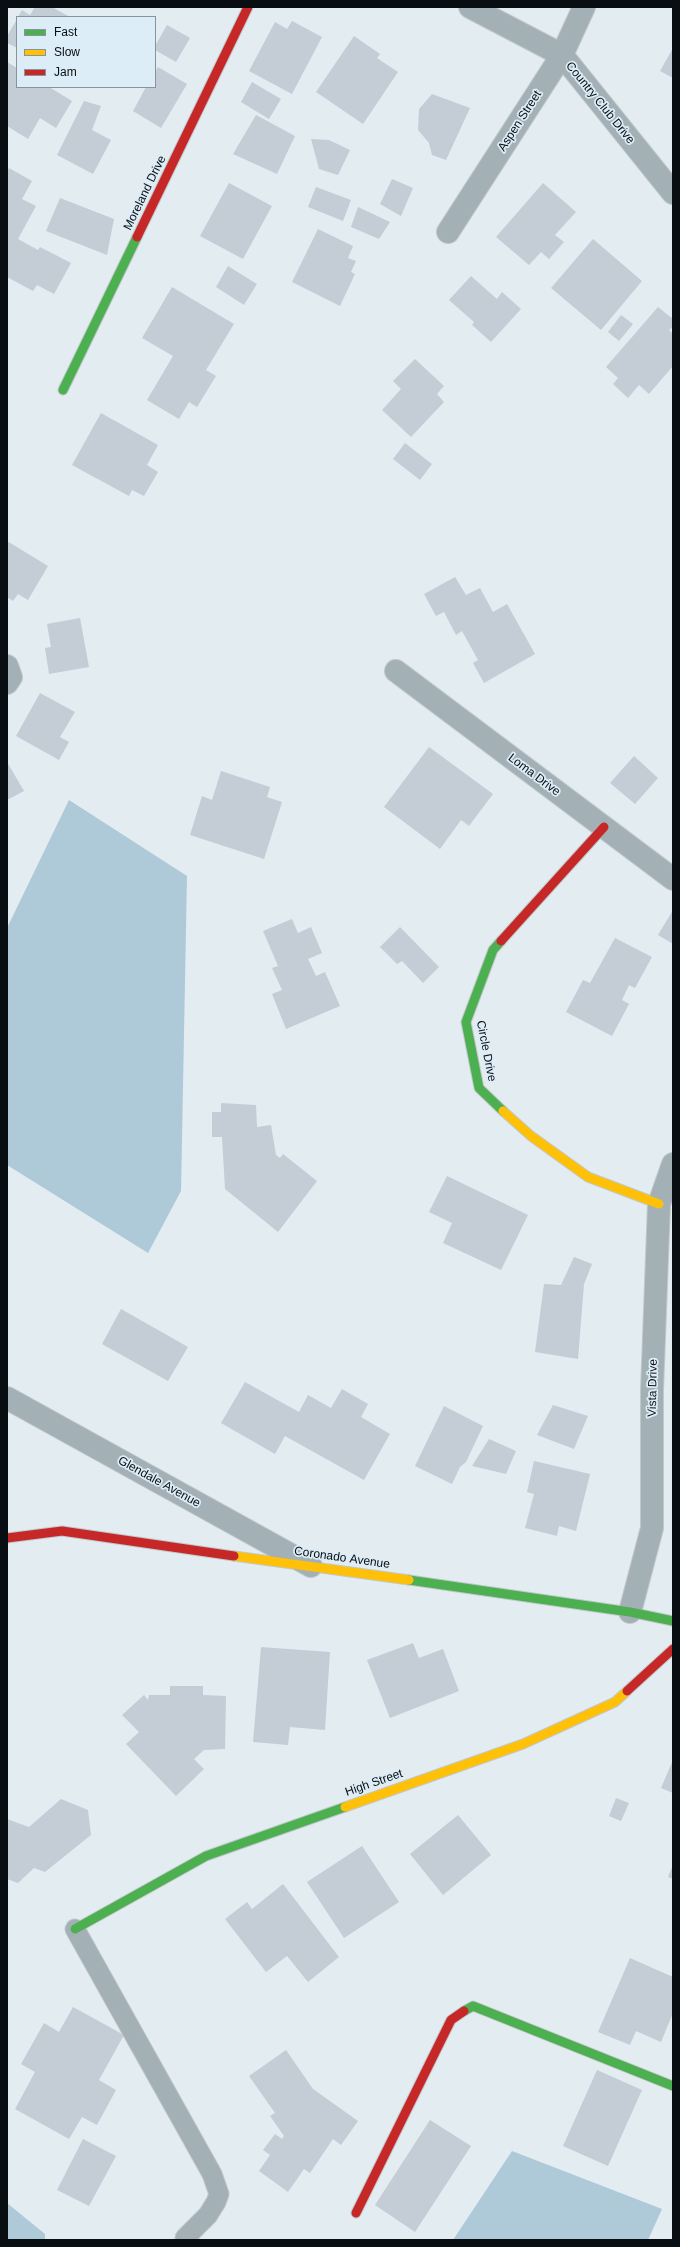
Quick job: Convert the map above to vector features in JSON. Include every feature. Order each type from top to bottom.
[{"type":"street","name":"Moreland Drive","points":[[63,390],[248,7]]},
{"type":"street","name":"Country Club Drive","points":[[470,7],[562,56],[673,193]]},
{"type":"street","name":"Aspen Street","points":[[448,232],[562,56],[584,7]]},
{"type":"street","points":[[7,666],[11,677],[7,683]]},
{"type":"street","name":"Loma Drive","points":[[396,671],[673,879]]},
{"type":"street","name":"Circle Drive","points":[[604,828],[493,950],[466,1022],[480,1088],[531,1136],[588,1177],[659,1204]]},
{"type":"street","name":"Vista Drive","points":[[630,1612],[652,1528],[652,1390],[659,1204],[673,1164]]},
{"type":"street","name":"Glendale Avenue","points":[[7,1398],[311,1566]]},
{"type":"street","name":"Coronado Avenue","points":[[7,1538],[62,1531],[630,1612],[673,1621]]},
{"type":"street","name":"High Street","points":[[75,1929],[206,1856],[523,1744],[616,1702],[673,1648]]},
{"type":"street","points":[[356,2213],[451,2020],[473,2006],[673,2086]]},
{"type":"lane","points":[[75,1929],[212,2174],[219,2194],[208,2215],[185,2238]]},
{"type":"shaded area","points":[[69,800],[187,876],[181,1191],[148,1253],[7,1165],[7,928]]},
{"type":"shaded area","points":[[512,2151],[662,2209],[648,2240],[453,2240]]},
{"type":"shaded area","points":[[7,2203],[45,2234],[45,2240],[7,2240]]},
{"type":"building","points":[[35,7],[52,7],[68,16],[19,16],[22,10],[30,15]]},
{"type":"building","points":[[16,21],[16,48],[7,43],[7,36]]},
{"type":"building","points":[[292,21],[322,37],[292,94],[249,71],[275,22],[287,29]]},
{"type":"building","points":[[167,25],[190,38],[176,62],[156,51],[156,44]]},
{"type":"building","points":[[354,36],[380,54],[377,58],[398,72],[363,124],[316,92]]},
{"type":"building","points":[[673,48],[673,78],[660,71]]},
{"type":"building","points":[[7,62],[16,67],[16,88],[51,88],[72,101],[56,128],[40,118],[28,139],[7,126]]},
{"type":"building","points":[[158,67],[187,84],[161,128],[133,111],[145,88],[156,88],[156,70]]},
{"type":"building","points":[[252,82],[281,99],[269,119],[241,102]]},
{"type":"building","points":[[432,94],[470,108],[446,160],[432,155],[429,143],[418,130],[419,109]]},
{"type":"building","points":[[84,101],[101,106],[92,130],[111,140],[93,174],[57,155]]},
{"type":"building","points":[[256,115],[295,136],[277,174],[233,154]]},
{"type":"building","points":[[311,139],[329,140],[350,150],[338,175],[319,169]]},
{"type":"building","points":[[9,168],[32,181],[22,199],[36,206],[18,239],[38,250],[40,247],[71,263],[54,294],[37,285],[33,291],[7,277],[7,172]]},
{"type":"building","points":[[392,179],[413,188],[401,216],[380,204]]},
{"type":"building","points":[[229,183],[272,206],[243,259],[200,236]]},
{"type":"building","points":[[543,183],[576,212],[555,235],[564,242],[549,259],[541,252],[529,265],[496,237]]},
{"type":"building","points":[[316,187],[351,200],[343,221],[308,207]]},
{"type":"building","points":[[60,198],[114,219],[107,255],[46,231]]},
{"type":"building","points":[[358,207],[390,222],[379,239],[351,227]]},
{"type":"building","points":[[318,229],[353,246],[348,258],[356,261],[351,272],[355,274],[340,306],[292,282]]},
{"type":"building","points":[[593,239],[642,281],[601,330],[551,288]]},
{"type":"building","points":[[228,266],[257,284],[244,305],[216,287]]},
{"type":"building","points":[[471,276],[497,299],[502,292],[521,309],[491,342],[472,325],[474,322],[449,300]]},
{"type":"building","points":[[172,287],[234,324],[206,370],[216,376],[197,407],[189,402],[179,419],[147,400],[173,356],[142,338]]},
{"type":"building","points":[[658,307],[673,319],[673,327],[669,330],[673,334],[673,366],[649,394],[639,385],[628,398],[613,384],[618,378],[606,367]]},
{"type":"building","points":[[621,315],[633,324],[619,341],[608,332]]},
{"type":"building","points":[[415,359],[444,386],[437,394],[444,402],[411,437],[382,410],[401,389],[393,381]]},
{"type":"building","points":[[101,413],[158,445],[147,465],[158,472],[144,496],[132,490],[129,496],[72,465]]},
{"type":"building","points":[[405,443],[432,464],[420,480],[393,459]]},
{"type":"building","points":[[7,541],[48,566],[28,600],[18,594],[13,601],[7,597]]},
{"type":"building","points":[[455,577],[466,595],[480,588],[493,612],[507,604],[535,654],[484,683],[473,663],[478,660],[462,631],[456,635],[444,612],[436,616],[424,594]]},
{"type":"building","points":[[80,618],[89,667],[49,674],[45,648],[51,647],[47,624]]},
{"type":"building","points":[[40,693],[75,712],[60,737],[69,742],[59,760],[16,736]]},
{"type":"building","points":[[429,747],[493,794],[469,826],[461,820],[440,849],[384,807]]},
{"type":"building","points":[[634,756],[658,778],[635,804],[610,783]]},
{"type":"building","points":[[7,762],[24,791],[7,800]]},
{"type":"building","points":[[221,771],[270,787],[267,797],[282,802],[264,859],[190,835],[202,796],[212,800]]},
{"type":"building","points":[[673,910],[673,944],[658,935]]},
{"type":"building","points":[[292,919],[298,933],[311,927],[322,953],[308,959],[316,976],[325,972],[340,1006],[286,1029],[272,994],[282,990],[272,968],[278,966],[263,931]]},
{"type":"building","points":[[400,927],[439,967],[423,983],[402,961],[397,964],[380,947]]},
{"type":"building","points":[[615,938],[652,957],[635,988],[629,985],[622,1000],[629,1004],[612,1036],[566,1012],[583,980],[590,983]]},
{"type":"building","points":[[221,1103],[256,1105],[257,1127],[271,1125],[276,1155],[280,1158],[283,1154],[317,1181],[278,1232],[225,1189],[222,1137],[212,1137],[212,1112],[221,1112]]},
{"type":"building","points":[[447,1176],[528,1215],[501,1270],[443,1243],[452,1223],[429,1212]]},
{"type":"building","points":[[574,1257],[592,1264],[584,1284],[578,1359],[535,1352],[544,1284],[561,1285]]},
{"type":"building","points":[[121,1309],[188,1347],[168,1381],[102,1344]]},
{"type":"building","points":[[245,1382],[299,1412],[308,1395],[331,1408],[342,1389],[368,1404],[361,1417],[390,1434],[364,1480],[285,1436],[275,1454],[221,1423]]},
{"type":"building","points":[[553,1405],[588,1416],[574,1449],[537,1435]]},
{"type":"building","points":[[444,1406],[483,1426],[466,1462],[460,1467],[452,1484],[415,1466]]},
{"type":"building","points":[[489,1439],[516,1451],[506,1474],[472,1466]]},
{"type":"building","points":[[534,1461],[590,1474],[576,1531],[559,1526],[557,1536],[525,1528],[534,1494],[527,1492]]},
{"type":"building","points":[[413,1643],[419,1658],[443,1649],[459,1691],[390,1718],[367,1660]]},
{"type":"building","points":[[261,1647],[330,1652],[325,1730],[290,1727],[288,1745],[253,1742]]},
{"type":"building","points":[[170,1686],[203,1686],[203,1695],[226,1696],[225,1749],[204,1750],[194,1759],[204,1769],[176,1796],[126,1744],[139,1732],[122,1715],[144,1695],[148,1700],[149,1695],[170,1695]]},
{"type":"building","points":[[673,1760],[673,1793],[661,1788]]},
{"type":"building","points":[[616,1798],[629,1803],[621,1821],[609,1816]]},
{"type":"building","points":[[61,1799],[88,1810],[91,1835],[45,1872],[34,1868],[18,1883],[7,1879],[7,1819],[29,1827]]},
{"type":"building","points":[[458,1815],[491,1855],[443,1895],[410,1854]]},
{"type":"building","points":[[362,1846],[399,1902],[344,1938],[307,1882]]},
{"type":"building","points":[[673,1865],[673,1879],[668,1877]]},
{"type":"building","points":[[283,1884],[339,1957],[308,1982],[287,1956],[266,1972],[225,1919],[247,1902],[252,1909]]},
{"type":"building","points":[[630,1958],[673,1977],[673,2013],[661,2042],[636,2031],[630,2045],[598,2032]]},
{"type":"building","points":[[73,2007],[124,2035],[99,2080],[116,2090],[97,2125],[82,2117],[69,2139],[15,2109],[35,2072],[21,2064],[44,2023],[59,2032]]},
{"type":"building","points":[[286,2050],[313,2089],[358,2121],[341,2145],[333,2139],[310,2173],[304,2169],[288,2192],[259,2171],[270,2155],[263,2150],[275,2134],[282,2139],[284,2136],[270,2116],[275,2113],[249,2076]]},
{"type":"building","points":[[597,2070],[642,2090],[608,2166],[563,2146]]},
{"type":"building","points":[[430,2120],[471,2146],[415,2232],[375,2205]]},
{"type":"building","points":[[83,2139],[116,2156],[89,2206],[57,2190]]},
{"type":"traffic: fast","points":[[63,390],[137,237]]},
{"type":"traffic: fast","points":[[501,941],[493,950],[466,1022],[479,1088],[503,1111]]},
{"type":"traffic: fast","points":[[409,1580],[630,1612],[673,1621]]},
{"type":"traffic: fast","points":[[75,1929],[206,1856],[345,1807]]},
{"type":"traffic: fast","points":[[464,2011],[473,2006],[673,2086]]},
{"type":"traffic: slow","points":[[503,1111],[531,1136],[588,1177],[659,1204]]},
{"type":"traffic: slow","points":[[234,1556],[409,1580]]},
{"type":"traffic: slow","points":[[345,1807],[523,1744],[615,1702],[627,1691]]},
{"type":"traffic: jam","points":[[137,237],[248,7]]},
{"type":"traffic: jam","points":[[501,941],[604,827]]},
{"type":"traffic: jam","points":[[7,1538],[62,1531],[234,1556]]},
{"type":"traffic: jam","points":[[627,1691],[673,1649]]},
{"type":"traffic: jam","points":[[356,2213],[451,2020],[464,2011]]}]
